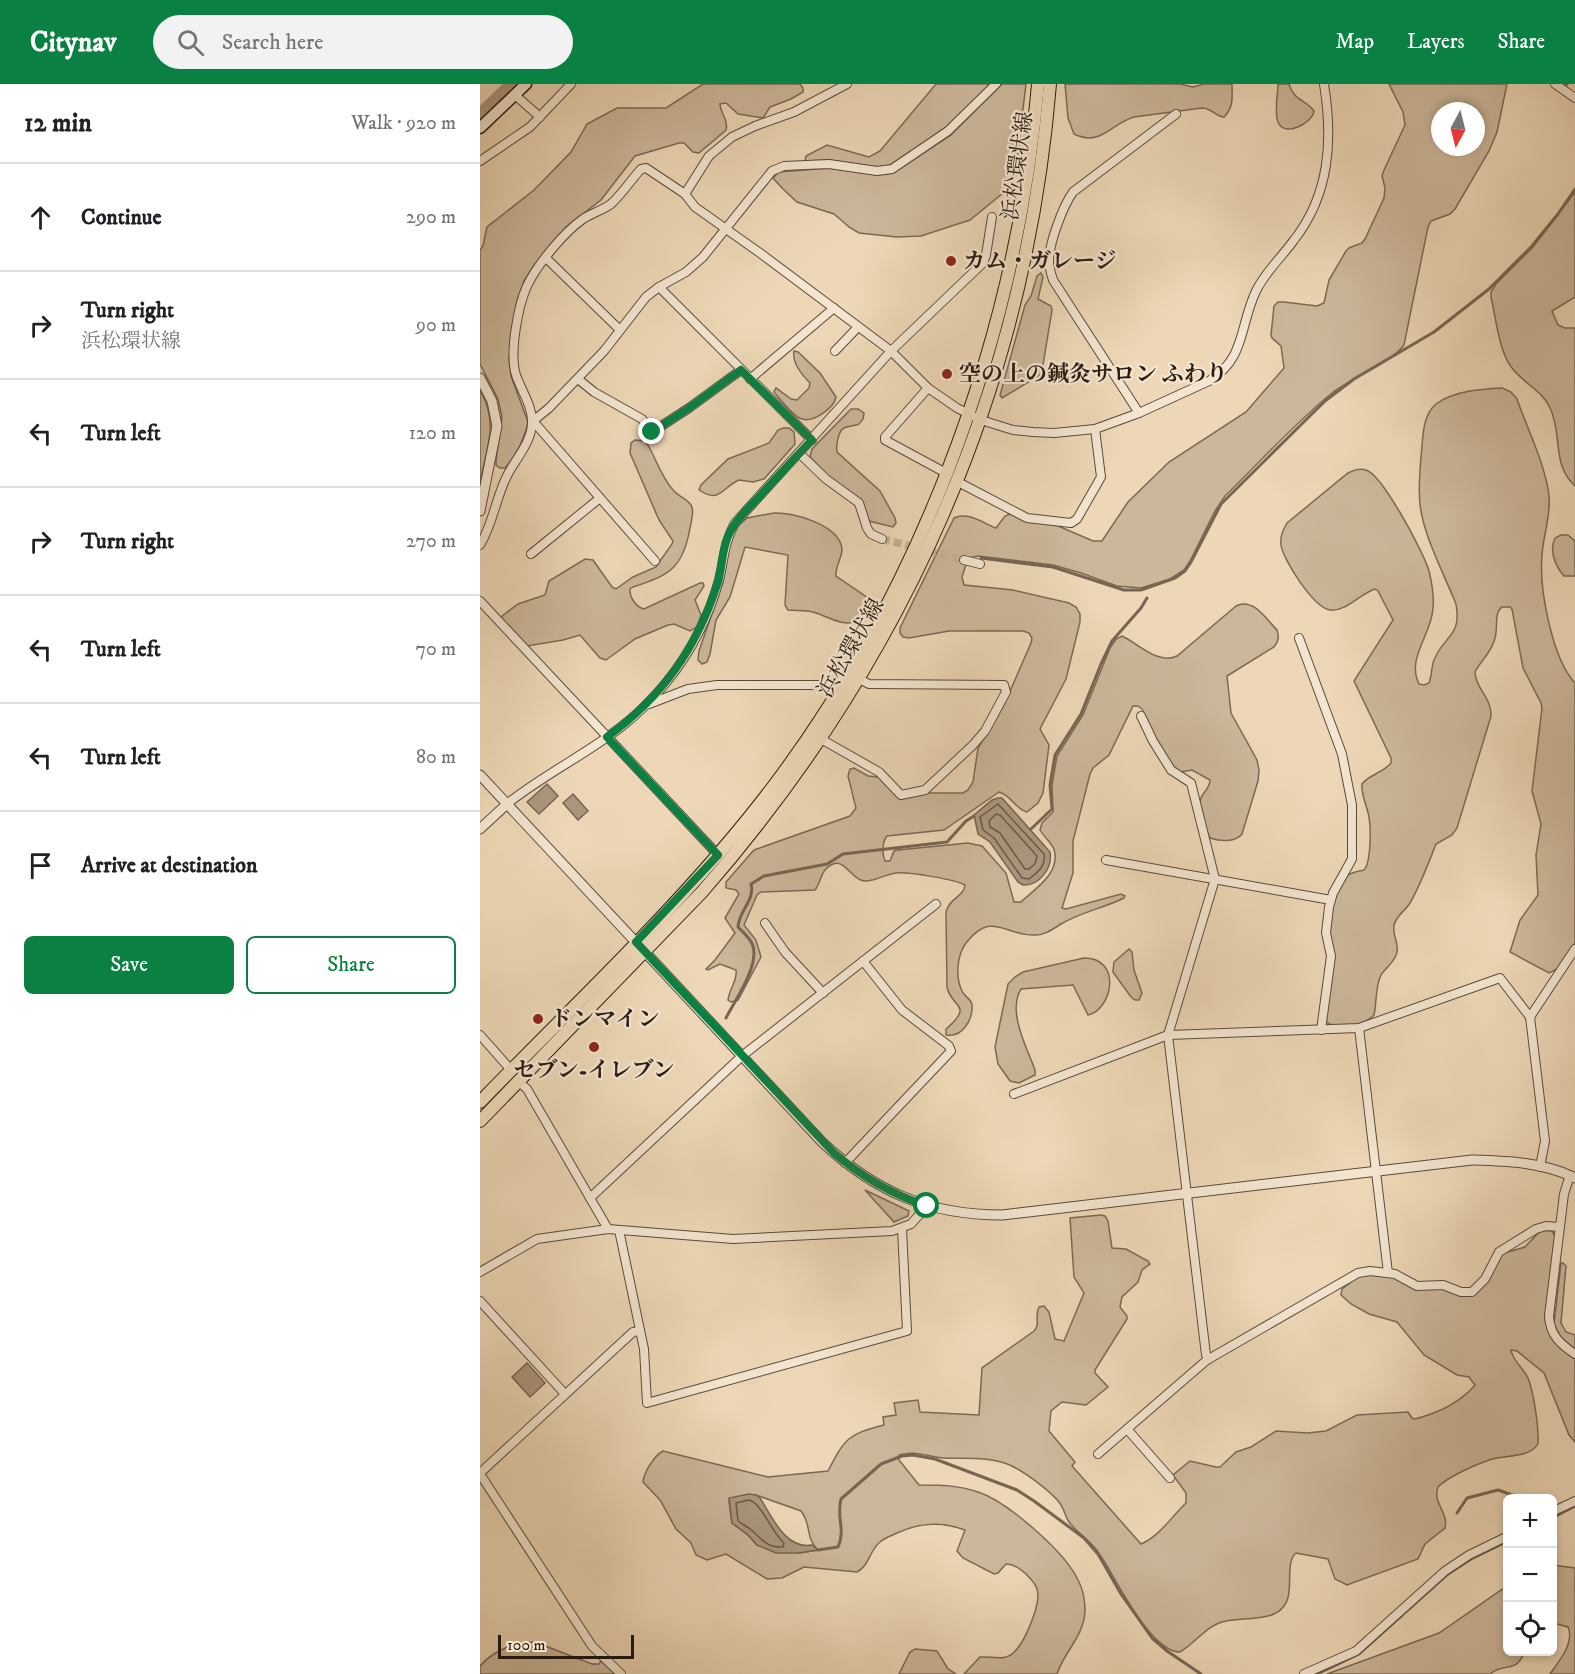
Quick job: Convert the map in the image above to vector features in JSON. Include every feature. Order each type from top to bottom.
[{"type":"main road","points":[[480,128],[526,84]]},
{"type":"main road","name":"浜松環状線","points":[[480,1102],[718,855],[782,774],[838,690],[895,590],[946,473],[968,415],[995,326],[1016,241],[1029,164],[1038,84]]},
{"type":"main road","name":"浜松環状線","points":[[480,1121],[645,952],[742,846],[821,739],[859,679],[906,592],[958,482],[981,420],[1006,338],[1025,256],[1040,173],[1050,84]]},
{"type":"street","points":[[480,160],[530,127],[571,84]]},
{"type":"street","points":[[685,194],[709,156],[732,137],[754,126],[794,112],[847,84]]},
{"type":"street","points":[[480,544],[491,524],[507,475],[520,455],[532,421],[578,379],[604,351],[646,297],[686,272],[703,257],[768,175],[777,168],[829,164],[877,171],[892,169],[948,132],[996,84]]},
{"type":"street","points":[[655,561],[532,421],[516,375],[513,358],[525,291],[537,269],[580,221],[610,204],[641,169],[646,168],[685,194],[695,207],[891,351],[928,388],[968,415],[1013,430],[1074,432],[1095,429],[1139,413],[1209,381],[1220,374],[1232,361],[1257,289],[1307,223],[1321,192],[1328,137],[1324,84]]},
{"type":"street","points":[[1555,84],[1575,98]]},
{"type":"street","points":[[515,95],[540,117]]},
{"type":"street","points":[[1139,413],[1053,280],[1049,258],[1064,207],[1073,192],[1088,178],[1176,114]]},
{"type":"street","points":[[480,828],[536,782],[607,737],[646,705],[677,667],[700,629],[718,581],[725,545],[735,523],[891,351],[983,262],[992,217]]},
{"type":"street","points":[[546,258],[620,330]]},
{"type":"street","points":[[659,287],[812,440]]},
{"type":"street","points":[[750,379],[834,308]]},
{"type":"street","points":[[835,351],[858,327]]},
{"type":"street","points":[[578,379],[604,398],[642,419],[652,432],[741,370]]},
{"type":"street","points":[[480,378],[492,401],[496,417],[495,434],[480,511]]},
{"type":"street","points":[[928,388],[885,437],[885,440],[946,473]]},
{"type":"street","points":[[958,482],[1027,518],[1071,523],[1077,519],[1101,477],[1095,429]]},
{"type":"street","points":[[799,453],[826,479],[859,503],[867,528],[871,534],[882,539]]},
{"type":"street","points":[[531,554],[600,498]]},
{"type":"street","points":[[964,560],[980,564]]},
{"type":"street","points":[[480,601],[718,855]]},
{"type":"street","points":[[1299,638],[1342,754],[1352,805],[1352,859],[1331,900],[1326,933],[1331,956],[1321,1030]]},
{"type":"street","points":[[821,739],[879,772],[901,795],[925,790],[985,731],[1006,692],[1004,685],[869,684],[859,679]]},
{"type":"street","points":[[646,705],[688,689],[717,685],[829,685],[838,690]]},
{"type":"street","points":[[1141,716],[1171,770],[1191,783],[1215,879],[1168,1035],[1206,1355],[1209,1359]]},
{"type":"street","points":[[480,775],[817,1137],[846,1163],[884,1188],[927,1206],[964,1214],[1002,1215],[1472,1160],[1506,1161],[1573,1173],[1564,1194],[1549,1316],[1550,1325],[1558,1341],[1575,1354]]},
{"type":"street","points":[[1106,860],[1331,900]]},
{"type":"street","points":[[590,1198],[742,1056],[936,904]]},
{"type":"street","points":[[765,922],[785,952],[823,993]]},
{"type":"street","points":[[1530,1017],[1575,949]]},
{"type":"street","points":[[846,1163],[951,1051],[949,1046],[902,1010],[863,962]]},
{"type":"street","points":[[1014,1094],[1168,1035],[1359,1028],[1500,978],[1530,1017],[1545,1141],[1540,1167]]},
{"type":"street","points":[[1359,1028],[1388,1273]]},
{"type":"street","points":[[480,1035],[511,1070]]},
{"type":"street","points":[[519,1082],[527,1089],[608,1229]]},
{"type":"street","points":[[480,1272],[537,1239],[608,1229],[733,1239],[892,1231],[902,1229],[918,1217],[927,1206]]},
{"type":"street","points":[[1098,1454],[1209,1359],[1358,1273],[1370,1270],[1400,1275],[1417,1286],[1443,1285],[1467,1293],[1472,1292],[1482,1284],[1499,1252],[1536,1229],[1546,1226],[1560,1227]]},
{"type":"street","points":[[619,1230],[644,1349],[647,1403],[907,1331],[902,1229]]},
{"type":"street","points":[[480,1301],[565,1395]]},
{"type":"street","points":[[621,1674],[592,1646],[480,1474],[633,1332],[640,1330]]},
{"type":"street","points":[[1127,1429],[1170,1478]]},
{"type":"street","points":[[1557,1510],[1575,1501]]},
{"type":"street","points":[[1304,1674],[1356,1651],[1445,1571],[1469,1555],[1503,1538]]},
{"type":"shaded area","points":[[703,84],[800,84],[803,92],[770,107],[763,118],[738,114],[726,103],[720,104],[726,130],[699,153],[693,152],[684,143],[679,143],[635,156],[601,200],[566,227],[533,267],[524,281],[517,301],[509,358],[511,376],[528,422],[516,453],[505,468],[500,468],[496,465],[496,460],[502,417],[498,399],[480,364],[480,250],[487,227],[534,190],[571,152],[587,124],[617,108],[666,108]]},
{"type":"shaded area","points":[[936,84],[990,84],[945,128],[890,165],[877,167],[829,160],[805,161],[806,156],[827,145],[869,157],[880,151]]},
{"type":"shaded area","points":[[1002,84],[1026,84],[1015,176],[1008,189],[970,220],[921,236],[897,237],[859,233],[834,214],[797,202],[773,178],[779,172],[829,168],[877,175],[893,173],[951,135]]},
{"type":"shaded area","points":[[1065,84],[1180,84],[1193,87],[1204,84],[1232,84],[1232,102],[1224,117],[1202,108],[1134,117],[1091,138],[1074,134],[1068,118]]},
{"type":"shaded area","points":[[1278,84],[1289,84],[1293,93],[1314,111],[1304,124],[1292,129],[1281,127],[1276,108]]},
{"type":"shaded area","points":[[1389,84],[1507,84],[1497,132],[1489,151],[1455,209],[1450,214],[1431,221],[1428,227],[1404,345],[1381,364],[1332,393],[1277,443],[1225,496],[1190,561],[1184,570],[1170,579],[1141,588],[1117,586],[1053,565],[978,556],[968,558],[962,577],[964,585],[1013,590],[1069,603],[1076,607],[1080,614],[1066,679],[1040,729],[1049,745],[1043,793],[1038,803],[1027,812],[999,792],[944,830],[887,836],[883,852],[885,861],[890,861],[894,851],[898,850],[968,843],[982,846],[1006,873],[1014,902],[1021,902],[1046,879],[1054,865],[1054,849],[1040,830],[1042,823],[1053,812],[1052,785],[1057,756],[1083,715],[1110,648],[1116,639],[1122,636],[1156,656],[1170,658],[1177,656],[1236,606],[1248,604],[1259,610],[1277,630],[1278,637],[1274,647],[1227,676],[1231,713],[1257,760],[1259,770],[1258,781],[1242,834],[1231,840],[1210,838],[1203,824],[1200,802],[1210,780],[1192,770],[1181,772],[1174,768],[1156,740],[1142,709],[1133,706],[1109,755],[1093,768],[1090,774],[1073,841],[1073,873],[1062,908],[1066,909],[1121,894],[1125,896],[1124,898],[1076,916],[1043,934],[1025,935],[992,926],[975,933],[963,948],[958,966],[960,985],[972,1005],[971,1016],[962,1031],[946,1035],[946,1029],[955,1021],[960,1010],[947,987],[946,912],[965,885],[942,878],[902,873],[864,881],[837,863],[829,866],[823,872],[815,890],[761,892],[757,895],[744,925],[756,940],[761,957],[738,1000],[731,1002],[728,1000],[736,977],[736,970],[720,964],[706,969],[735,933],[725,918],[739,894],[736,890],[726,888],[726,882],[754,850],[850,816],[856,808],[848,776],[850,769],[854,768],[868,776],[879,777],[903,798],[927,793],[963,793],[973,782],[978,748],[1004,705],[1032,638],[1029,633],[1023,631],[949,631],[909,638],[903,637],[900,633],[900,628],[954,518],[970,517],[996,528],[1005,516],[1010,514],[1056,525],[1093,541],[1102,541],[1128,502],[1169,462],[1246,412],[1284,368],[1281,346],[1271,335],[1274,306],[1278,302],[1317,306],[1324,303],[1329,280],[1346,251],[1365,239],[1384,198],[1385,188],[1382,176],[1405,125],[1403,112]]},
{"type":"shaded area","points":[[1575,192],[1575,297],[1552,311],[1558,325],[1575,328],[1575,486],[1560,459],[1554,418],[1547,402],[1512,368],[1504,353],[1498,334],[1491,292],[1496,284],[1533,247]]},
{"type":"shaded area","points":[[1041,273],[1043,277],[1038,299],[1051,306],[1052,310],[1042,371],[1040,375],[1002,398],[1000,395],[1025,305],[1031,296],[1037,276]]},
{"type":"shaded area","points":[[794,351],[798,352],[820,373],[836,397],[827,410],[812,419],[799,418],[774,392],[776,388],[791,399],[797,400],[809,388],[810,383],[796,364]]},
{"type":"shaded area","points":[[1502,388],[1511,392],[1517,399],[1547,484],[1549,511],[1542,569],[1545,604],[1560,657],[1575,683],[1575,943],[1557,969],[1549,973],[1510,952],[1520,920],[1538,895],[1536,855],[1541,824],[1532,791],[1542,708],[1523,668],[1512,609],[1502,607],[1498,613],[1494,643],[1475,672],[1489,704],[1491,716],[1457,828],[1452,835],[1436,844],[1414,896],[1395,922],[1397,952],[1379,980],[1374,1015],[1364,1022],[1353,1025],[1329,1024],[1326,1021],[1327,967],[1330,923],[1334,903],[1339,887],[1347,876],[1364,870],[1369,853],[1370,822],[1362,793],[1362,784],[1391,763],[1391,758],[1354,681],[1393,620],[1375,589],[1342,608],[1330,610],[1323,607],[1308,593],[1287,561],[1281,545],[1282,533],[1287,523],[1348,473],[1361,469],[1373,475],[1402,515],[1429,571],[1433,599],[1432,618],[1417,655],[1416,674],[1419,684],[1429,683],[1434,660],[1454,630],[1457,615],[1456,604],[1422,517],[1419,476],[1425,424],[1432,408],[1451,396]]},
{"type":"shaded area","points":[[480,390],[489,414],[490,435],[480,483]]},
{"type":"shaded area","points":[[851,409],[858,409],[864,413],[863,419],[859,424],[846,427],[840,432],[837,452],[880,491],[895,518],[896,523],[893,527],[869,521],[862,501],[828,476],[810,457],[812,449]]},
{"type":"shaded area","points":[[789,428],[794,432],[795,444],[764,479],[753,482],[739,480],[716,495],[706,494],[699,490],[701,485],[728,459],[769,443],[778,430]]},
{"type":"shaded area","points":[[635,440],[645,441],[669,485],[689,503],[693,513],[687,542],[679,561],[665,574],[630,589],[631,595],[636,604],[644,609],[703,583],[704,586],[695,600],[701,615],[697,627],[690,631],[674,624],[668,625],[635,639],[606,660],[600,658],[580,635],[527,646],[502,620],[502,616],[518,604],[545,595],[549,581],[585,559],[593,560],[612,587],[616,589],[633,577],[656,567],[672,544],[673,541],[659,520],[630,453],[631,443]]},
{"type":"shaded area","points":[[774,513],[803,518],[833,533],[842,549],[836,576],[868,598],[867,610],[857,621],[845,623],[813,612],[788,610],[785,605],[788,555],[745,547],[730,597],[716,620],[710,654],[707,662],[702,664],[698,660],[699,651],[723,582],[733,535],[738,526],[747,518]]},
{"type":"shaded area","points":[[1568,535],[1575,541],[1575,576],[1564,576],[1558,568],[1553,553],[1555,538]]},
{"type":"shaded area","points":[[1129,949],[1132,952],[1134,970],[1142,993],[1139,1000],[1131,997],[1113,972],[1114,962]]},
{"type":"shaded area","points":[[1084,958],[1096,960],[1104,966],[1109,975],[1108,995],[1103,1004],[1088,1015],[1073,985],[1021,989],[1017,998],[1017,1018],[1035,1075],[1019,1083],[1010,1081],[998,1064],[995,1047],[1008,984],[1023,972]]},
{"type":"shaded area","points":[[865,1190],[909,1211],[908,1216],[894,1222]]},
{"type":"shaded area","points":[[1105,1216],[1108,1221],[1112,1248],[1126,1249],[1150,1264],[1142,1270],[1138,1282],[1122,1297],[1120,1307],[1127,1319],[1095,1370],[1095,1373],[1108,1387],[1086,1405],[1062,1402],[1051,1411],[1049,1431],[1075,1462],[1072,1466],[1141,1544],[1160,1531],[1186,1503],[1186,1493],[1173,1475],[1190,1461],[1220,1467],[1236,1452],[1251,1447],[1276,1431],[1307,1433],[1326,1431],[1357,1415],[1408,1412],[1415,1419],[1440,1411],[1455,1403],[1475,1385],[1469,1377],[1457,1375],[1424,1355],[1397,1322],[1369,1314],[1351,1304],[1341,1295],[1342,1289],[1359,1276],[1370,1274],[1398,1278],[1416,1289],[1442,1288],[1460,1295],[1474,1295],[1488,1281],[1501,1254],[1525,1247],[1541,1230],[1552,1231],[1555,1236],[1545,1316],[1546,1324],[1554,1341],[1575,1359],[1575,1442],[1569,1435],[1544,1373],[1517,1351],[1511,1350],[1528,1378],[1537,1420],[1538,1444],[1529,1452],[1495,1458],[1477,1465],[1455,1475],[1438,1487],[1437,1498],[1445,1517],[1445,1528],[1425,1544],[1418,1559],[1347,1585],[1335,1579],[1328,1559],[1296,1553],[1292,1558],[1287,1600],[1279,1611],[1265,1617],[1219,1623],[1180,1652],[1168,1649],[1156,1640],[1134,1611],[1095,1548],[1069,1522],[1059,1502],[1030,1477],[1012,1466],[995,1461],[944,1458],[916,1453],[899,1455],[899,1460],[919,1485],[949,1486],[971,1490],[1004,1506],[1049,1542],[1071,1569],[1082,1591],[1085,1607],[1084,1620],[1057,1674],[964,1674],[980,1657],[1005,1657],[1017,1649],[1031,1623],[1038,1595],[1033,1581],[1014,1566],[1006,1564],[994,1574],[963,1558],[957,1551],[965,1530],[956,1527],[939,1524],[922,1525],[886,1538],[874,1550],[865,1566],[857,1572],[804,1567],[782,1578],[767,1579],[726,1554],[707,1560],[696,1555],[691,1543],[676,1529],[660,1500],[643,1482],[647,1469],[660,1453],[663,1451],[768,1477],[828,1471],[849,1439],[862,1431],[884,1425],[883,1417],[896,1415],[894,1403],[918,1400],[920,1412],[979,1415],[982,1368],[1034,1331],[1037,1326],[1039,1307],[1044,1306],[1049,1312],[1055,1339],[1064,1341],[1084,1293],[1074,1277],[1070,1218]],"holes":[[[756,1495],[801,1511],[811,1541],[818,1550],[799,1553],[757,1545],[732,1523],[729,1501]]]},
{"type":"shaded area","points":[[1561,1263],[1566,1266],[1561,1323],[1566,1332],[1575,1335],[1575,1349],[1561,1338],[1554,1324]]},
{"type":"shaded area","points":[[1557,1566],[1575,1568],[1575,1674],[1550,1674],[1568,1645],[1570,1633],[1568,1627],[1557,1624]]},
{"type":"shaded area","points":[[1503,1589],[1503,1656],[1522,1656],[1518,1663],[1490,1674],[1327,1674],[1439,1633]]},
{"type":"shaded area","points":[[535,1642],[592,1664],[599,1664],[601,1661],[616,1674],[480,1674],[480,1666],[498,1652],[512,1646]]},
{"type":"shaded area","points":[[915,1649],[937,1651],[948,1669],[956,1674],[899,1674],[910,1652]]},
{"type":"water","points":[[547,784],[558,796],[539,814],[527,802]]},
{"type":"water","points":[[573,794],[588,811],[578,820],[563,803]]},
{"type":"water","points":[[1002,798],[1050,852],[1049,864],[1044,875],[1029,885],[1018,882],[990,842],[978,834],[974,815],[992,800]]},
{"type":"water","points":[[527,1363],[545,1383],[530,1397],[512,1377]]},
{"type":"water","points":[[749,1494],[760,1498],[787,1537],[803,1545],[812,1545],[818,1550],[776,1553],[757,1545],[732,1523],[729,1498]]},
{"type":"waterway","points":[[480,117],[514,84]]},
{"type":"waterway","points":[[981,558],[1053,567],[1124,590],[1141,590],[1175,578],[1185,571],[1191,562],[1221,504],[1325,401],[1354,379],[1434,332],[1489,289],[1532,246],[1575,189]]},
{"type":"waterway","points":[[1031,829],[1052,809],[1050,785],[1055,755],[1081,714],[1112,641],[1147,598]]},
{"type":"waterway","points":[[726,1018],[753,964],[752,943],[738,927],[751,896],[751,884],[764,876],[827,864],[843,854],[947,842],[966,821],[974,816]]},
{"type":"waterway","points":[[818,1550],[838,1547],[841,1535],[841,1499],[881,1464],[902,1456],[913,1455],[935,1459],[1017,1490],[1084,1538],[1098,1554],[1121,1594],[1152,1638],[1201,1674]]},
{"type":"waterway","points":[[1457,1513],[1467,1498],[1498,1490],[1510,1494]]},
{"type":"waterway","points":[[1557,1515],[1575,1506]]},
{"type":"waterway","points":[[1317,1674],[1359,1654],[1448,1574],[1471,1559],[1503,1543]]},
{"type":"tunnel","points":[[882,539],[964,560]]},
{"type":"place","name":"カム・ガレージ","points":[[951,261]]},
{"type":"place","name":"空の上の鍼灸サロン ふわり","points":[[947,374]]},
{"type":"place","name":"ドンマイン","points":[[538,1019]]},
{"type":"place","name":"セブン-イレブン","points":[[594,1047]]},
{"type":"route","points":[[652,432],[741,370],[812,440],[735,523],[725,545],[718,581],[706,616],[694,642],[677,667],[646,705],[607,737],[718,855],[636,942],[834,1153],[870,1181],[927,1206]]}]
